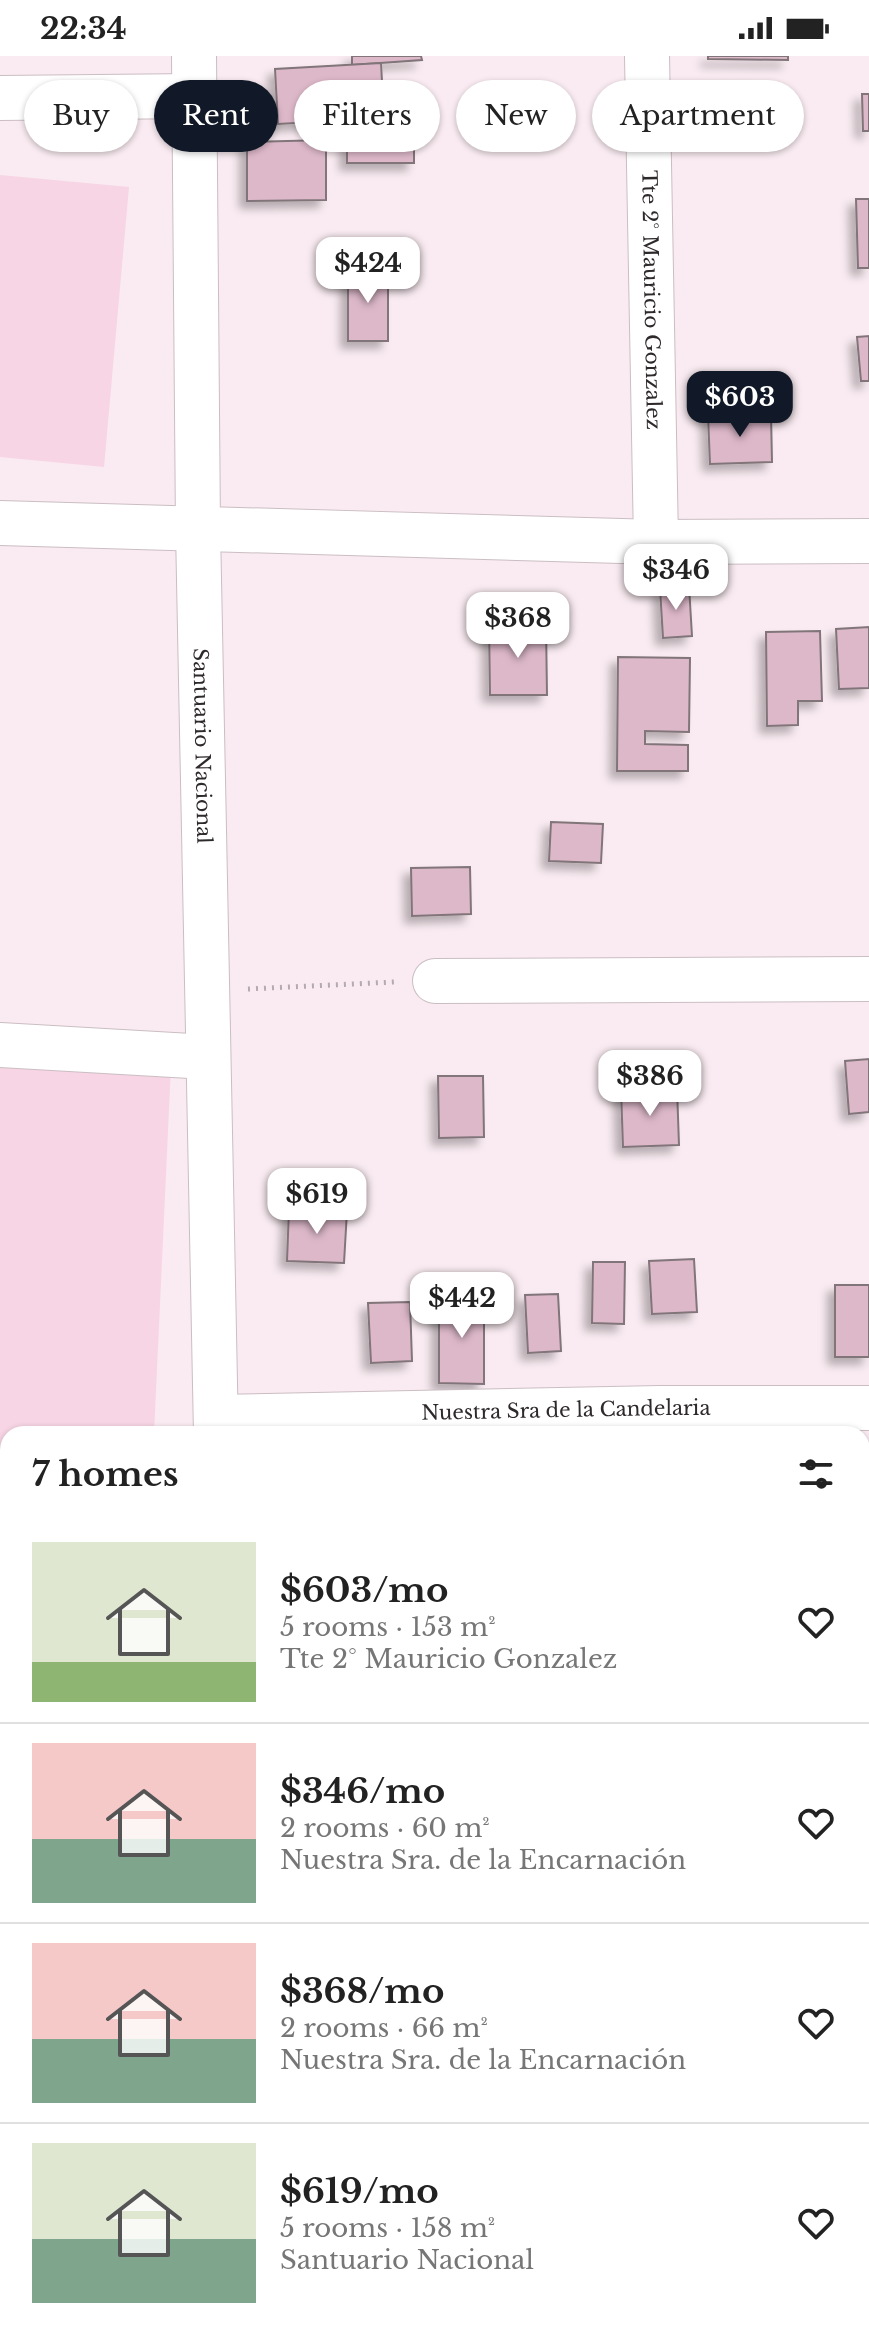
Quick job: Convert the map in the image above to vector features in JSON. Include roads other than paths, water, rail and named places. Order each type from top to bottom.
[{"type":"street","name":"Tte 2° Mauricio Gonzalez","points":[[647,56],[656,542]]},
{"type":"street","points":[[0,98],[194,76]]},
{"type":"street","name":"Santuario Nacional","points":[[194,76],[198,529],[216,1426]]},
{"type":"street","points":[[0,523],[656,542],[869,541]]},
{"type":"street","points":[[435,981],[869,979]]},
{"type":"street","points":[[0,1045],[208,1057]]},
{"type":"street","name":"Nuestra Sra de la Candelaria","points":[[216,1426],[661,1421],[869,1408]]}]
